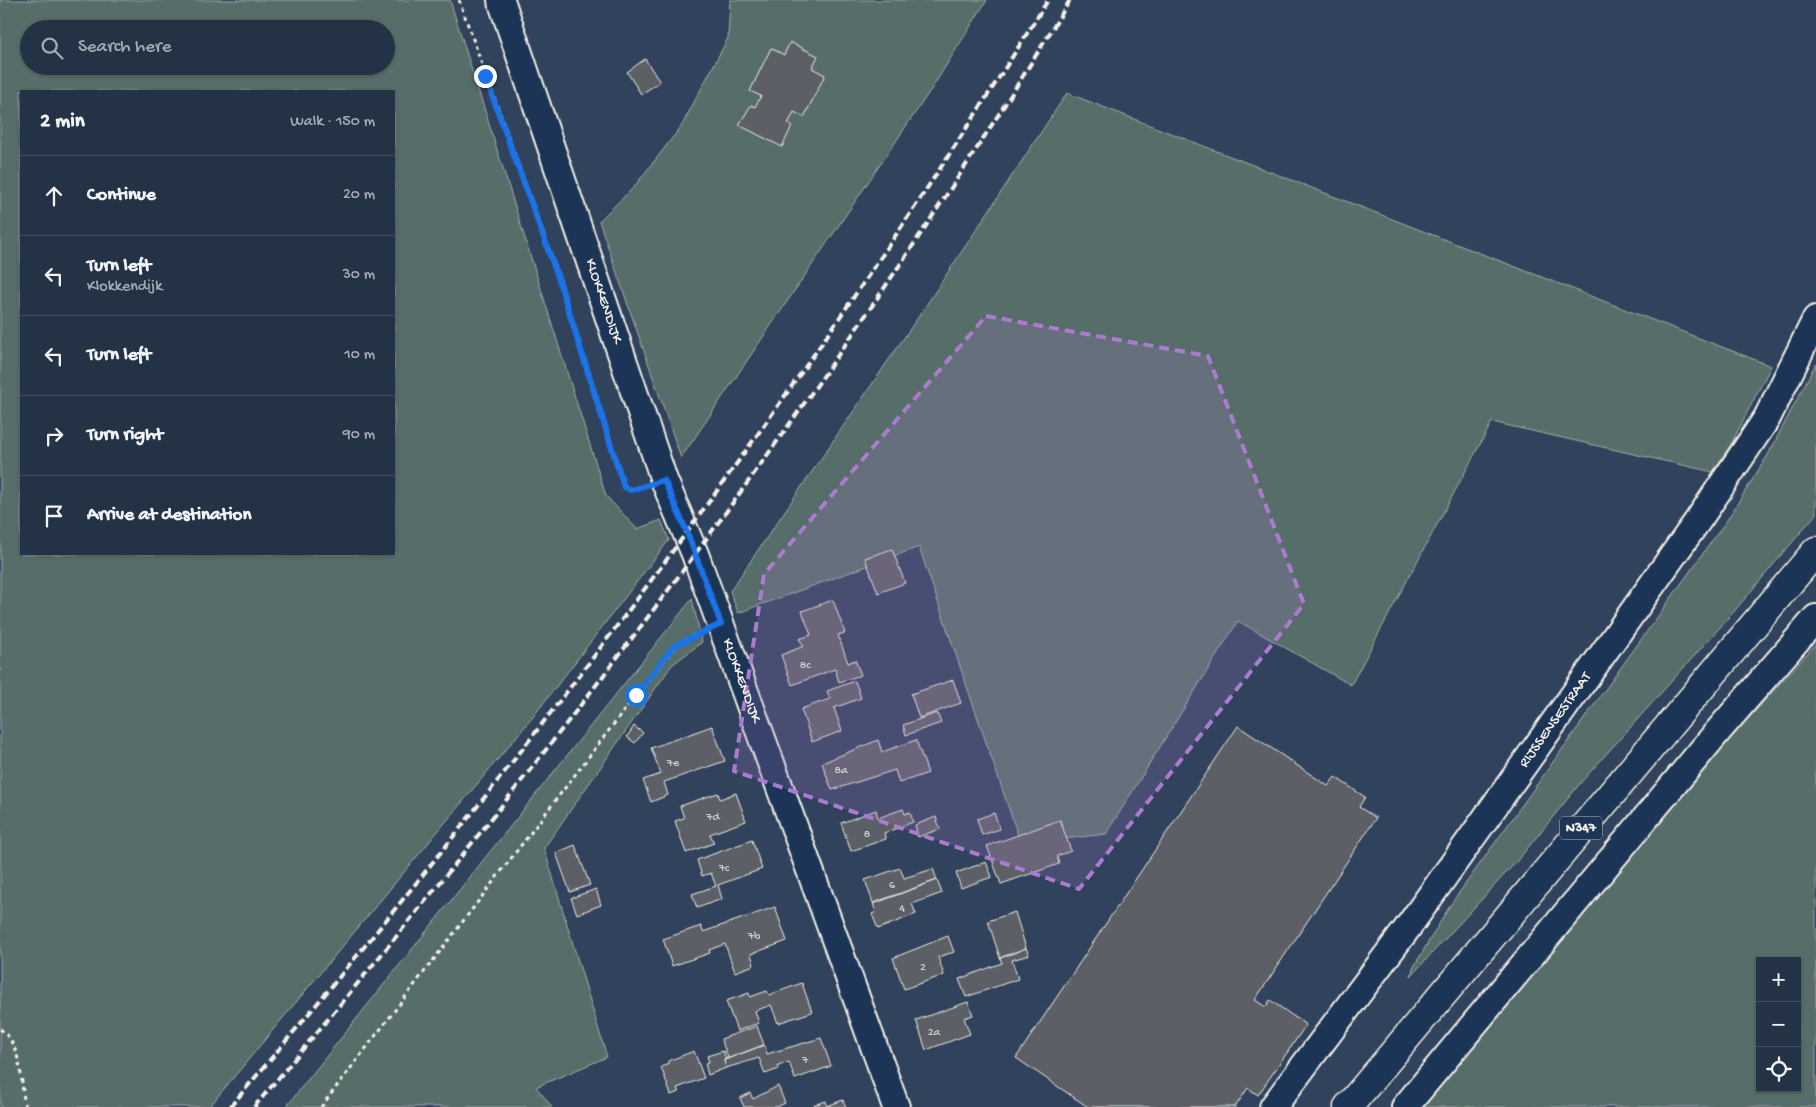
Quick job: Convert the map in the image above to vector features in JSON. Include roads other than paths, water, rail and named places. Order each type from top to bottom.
[{"type":"main road","name":"N347","points":[[1348,1107],[1816,551]]},
{"type":"street","name":"KLOKKENDIJK","points":[[501,0],[664,480],[687,532],[896,1107]]},
{"type":"street","name":"RIJSSENSESTRAAT","points":[[1273,1107],[1406,930],[1699,519],[1766,418],[1816,320]]},
{"type":"street","points":[[1405,1107],[1719,730],[1816,618]]},
{"type":"railway","points":[[230,1107],[449,842],[660,569],[761,430],[860,288],[1048,0]]},
{"type":"railway","points":[[254,1107],[473,842],[684,569],[785,430],[883,289],[978,146],[1070,0]]}]
